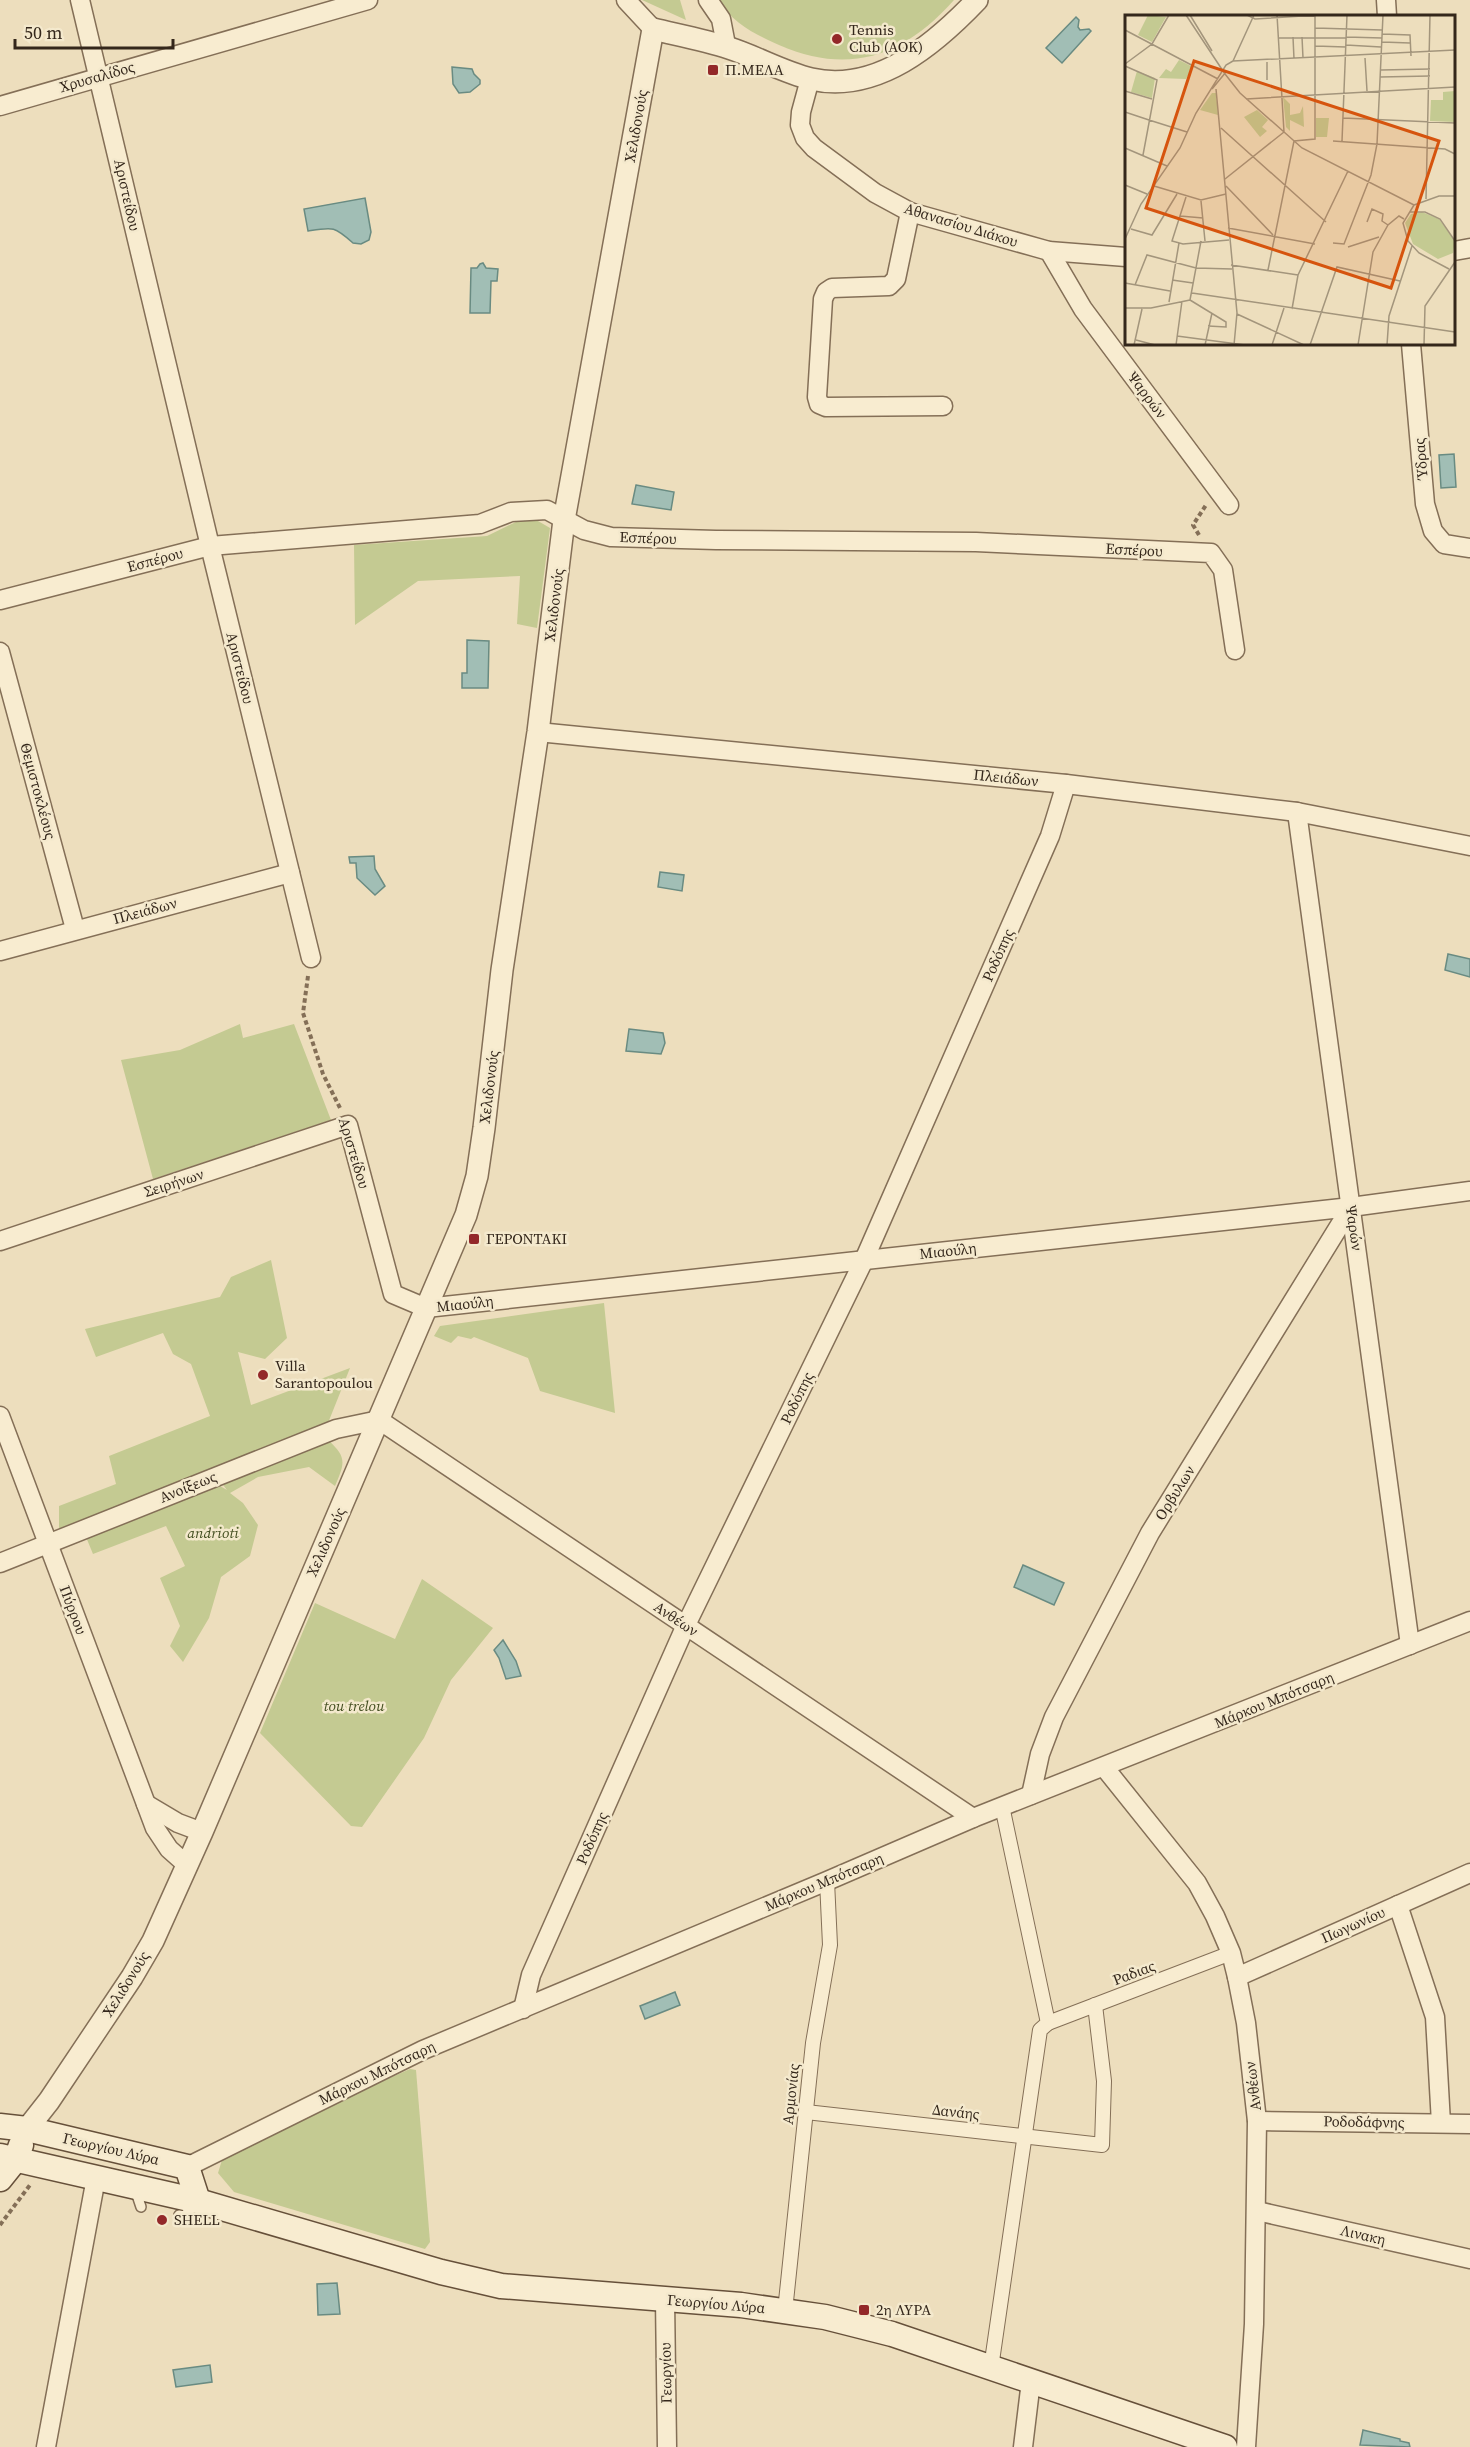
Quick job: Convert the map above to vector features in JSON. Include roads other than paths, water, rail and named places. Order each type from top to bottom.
[{"type":"main road","name":"Γεωργίου Λύρα","points":[[0,2126],[27,2129],[187,2167]]},
{"type":"main road","points":[[0,2179],[27,2129]]},
{"type":"main road","name":"Γεωργίου Λύρα","points":[[14,2156],[96,2178],[138,2197],[468,2279],[536,2290],[741,2305],[825,2317],[892,2334],[1225,2447]]},
{"type":"main road","points":[[187,2167],[189,2208]]},
{"type":"street","name":"Αριστείδου","points":[[80,0],[311,958]]},
{"type":"street","name":"Χρυσαλίδος","points":[[0,106],[368,0]]},
{"type":"street","points":[[626,0],[653,30],[728,47],[810,79],[828,81],[851,80],[873,75],[897,65],[936,40],[977,0]]},
{"type":"street","points":[[708,0],[721,19],[728,47]]},
{"type":"street","points":[[1386,0],[1387,15]]},
{"type":"street","name":"Χελιδονούς","points":[[27,2129],[49,2101],[132,1977],[153,1941],[202,1832],[466,1215],[477,1176],[502,970],[538,732],[564,520],[653,30]]},
{"type":"street","name":"Αθανασίου Διάκου","points":[[810,79],[801,112],[800,125],[804,138],[875,193],[910,212],[1049,252],[1125,257]]},
{"type":"street","points":[[910,212],[897,279],[889,286],[832,288],[826,292],[823,299],[817,397],[819,404],[826,407],[943,406]]},
{"type":"street","points":[[1455,251],[1470,248]]},
{"type":"street","name":"Ψαρρών","points":[[1049,252],[1083,309],[1229,505]]},
{"type":"street","name":"Ύδρας","points":[[1412,345],[1425,504],[1433,531],[1444,544],[1470,548]]},
{"type":"street","name":"Εσπέρου","points":[[0,600],[210,546],[480,524],[510,512],[547,510],[584,530],[611,537],[976,542],[1210,553],[1223,570],[1235,650]]},
{"type":"street","name":"Θεμιστοκλέους","points":[[0,652],[75,930]]},
{"type":"street","name":"Πλειάδων","points":[[538,732],[1066,784],[1297,812],[1470,846]]},
{"type":"street","name":"Ροδόπης","points":[[523,2009],[531,1975],[686,1625],[864,1260],[1050,836],[1066,784]]},
{"type":"street","name":"Ψαρών","points":[[1297,812],[1410,1645]]},
{"type":"street","name":"Πλειάδων","points":[[0,951],[290,873]]},
{"type":"street","name":"Αριστείδου","points":[[348,1125],[393,1294],[426,1308]]},
{"type":"street","name":"Σειρήνων","points":[[0,1241],[348,1125]]},
{"type":"street","name":"Μιαούλη","points":[[426,1308],[1351,1207],[1470,1191]]},
{"type":"street","name":"Ορβυλων","points":[[1031,1795],[1040,1754],[1054,1717],[1150,1533],[1351,1207]]},
{"type":"street","name":"Πύρρου","points":[[0,1416],[146,1804],[159,1835],[169,1849],[187,1865]]},
{"type":"street","name":"Ανθέων","points":[[379,1420],[973,1818]]},
{"type":"street","name":"Ανοίξεως","points":[[0,1563],[47,1542],[336,1429],[379,1420]]},
{"type":"street","name":"Μάρκου Μπότσαρη","points":[[187,2167],[423,2050],[1002,1806],[1470,1621]]},
{"type":"street","name":"Ανθέων","points":[[1104,1767],[1197,1883],[1231,1953],[1237,1977],[1257,2121],[1254,2324],[1246,2447]]},
{"type":"street","points":[[146,1804],[178,1823],[202,1832]]},
{"type":"street","points":[[991,2368],[1040,2030],[1048,2023],[1002,1806]]},
{"type":"street","name":"Πωγωνίου","points":[[1237,1977],[1470,1874]]},
{"type":"street","name":"Αρμονίας","points":[[784,2311],[813,2043],[830,1946],[827,1881]]},
{"type":"street","points":[[1398,1905],[1435,2017],[1441,2123]]},
{"type":"street","name":"Ραδιας","points":[[1048,2023],[1231,1953]]},
{"type":"street","name":"Δανάης","points":[[806,2112],[1102,2145],[1104,2081],[1095,2005]]},
{"type":"street","name":"Ροδοδάφνης","points":[[1257,2121],[1470,2124]]},
{"type":"street","points":[[46,2447],[96,2178]]},
{"type":"street","name":"Λινακη","points":[[1257,2211],[1470,2259]]},
{"type":"street","name":"Γεωργίου","points":[[665,2299],[667,2447]]},
{"type":"street","points":[[1023,2447],[1031,2381]]},
{"type":"water","points":[[1076,17],[1079,20],[1080,30],[1089,29],[1091,31],[1062,63],[1046,48]]},
{"type":"water","points":[[452,67],[472,69],[480,80],[480,84],[470,92],[459,93],[453,84]]},
{"type":"water","points":[[365,198],[371,232],[369,240],[361,244],[353,243],[333,229],[308,231],[304,209]]},
{"type":"water","points":[[483,263],[486,268],[498,269],[497,281],[491,281],[490,313],[470,313],[471,268],[477,268]]},
{"type":"water","points":[[1454,454],[1456,487],[1441,488],[1439,455]]},
{"type":"water","points":[[636,485],[674,492],[671,510],[632,504]]},
{"type":"water","points":[[467,640],[489,641],[488,688],[462,688],[462,673],[467,673]]},
{"type":"water","points":[[374,856],[375,869],[385,886],[375,895],[357,878],[356,863],[350,863],[349,857]]},
{"type":"water","points":[[660,872],[684,875],[682,891],[658,887]]},
{"type":"water","points":[[1448,954],[1470,959],[1470,977],[1445,970]]},
{"type":"water","points":[[629,1029],[663,1033],[665,1043],[661,1054],[626,1051]]},
{"type":"water","points":[[1023,1565],[1064,1583],[1054,1605],[1014,1587]]},
{"type":"water","points":[[503,1640],[516,1661],[521,1676],[506,1679],[494,1650]]},
{"type":"water","points":[[675,1992],[680,2005],[645,2019],[640,2006]]},
{"type":"water","points":[[337,2283],[340,2314],[318,2315],[317,2284]]},
{"type":"water","points":[[210,2365],[212,2382],[176,2387],[173,2370]]},
{"type":"water","points":[[1363,2430],[1400,2439],[1400,2441],[1409,2443],[1410,2447],[1360,2445]]},
{"type":"place","name":"Tennis Club (AOK)","points":[[837,39]]},
{"type":"place","name":"Π.ΜΕΛΑ","points":[[713,70]]},
{"type":"place","name":"ΓΕΡΟΝΤΑΚΙ","points":[[474,1239]]},
{"type":"place","name":"Villa Sarantopoulou","points":[[263,1375]]},
{"type":"place","name":"SHELL","points":[[162,2220]]},
{"type":"place","name":"2η ΛΥΡΑ","points":[[864,2310]]},
{"type":"park label","name":"andrioti","points":[[213,1533]]},
{"type":"park label","name":"tou trelou","points":[[354,1706]]}]
